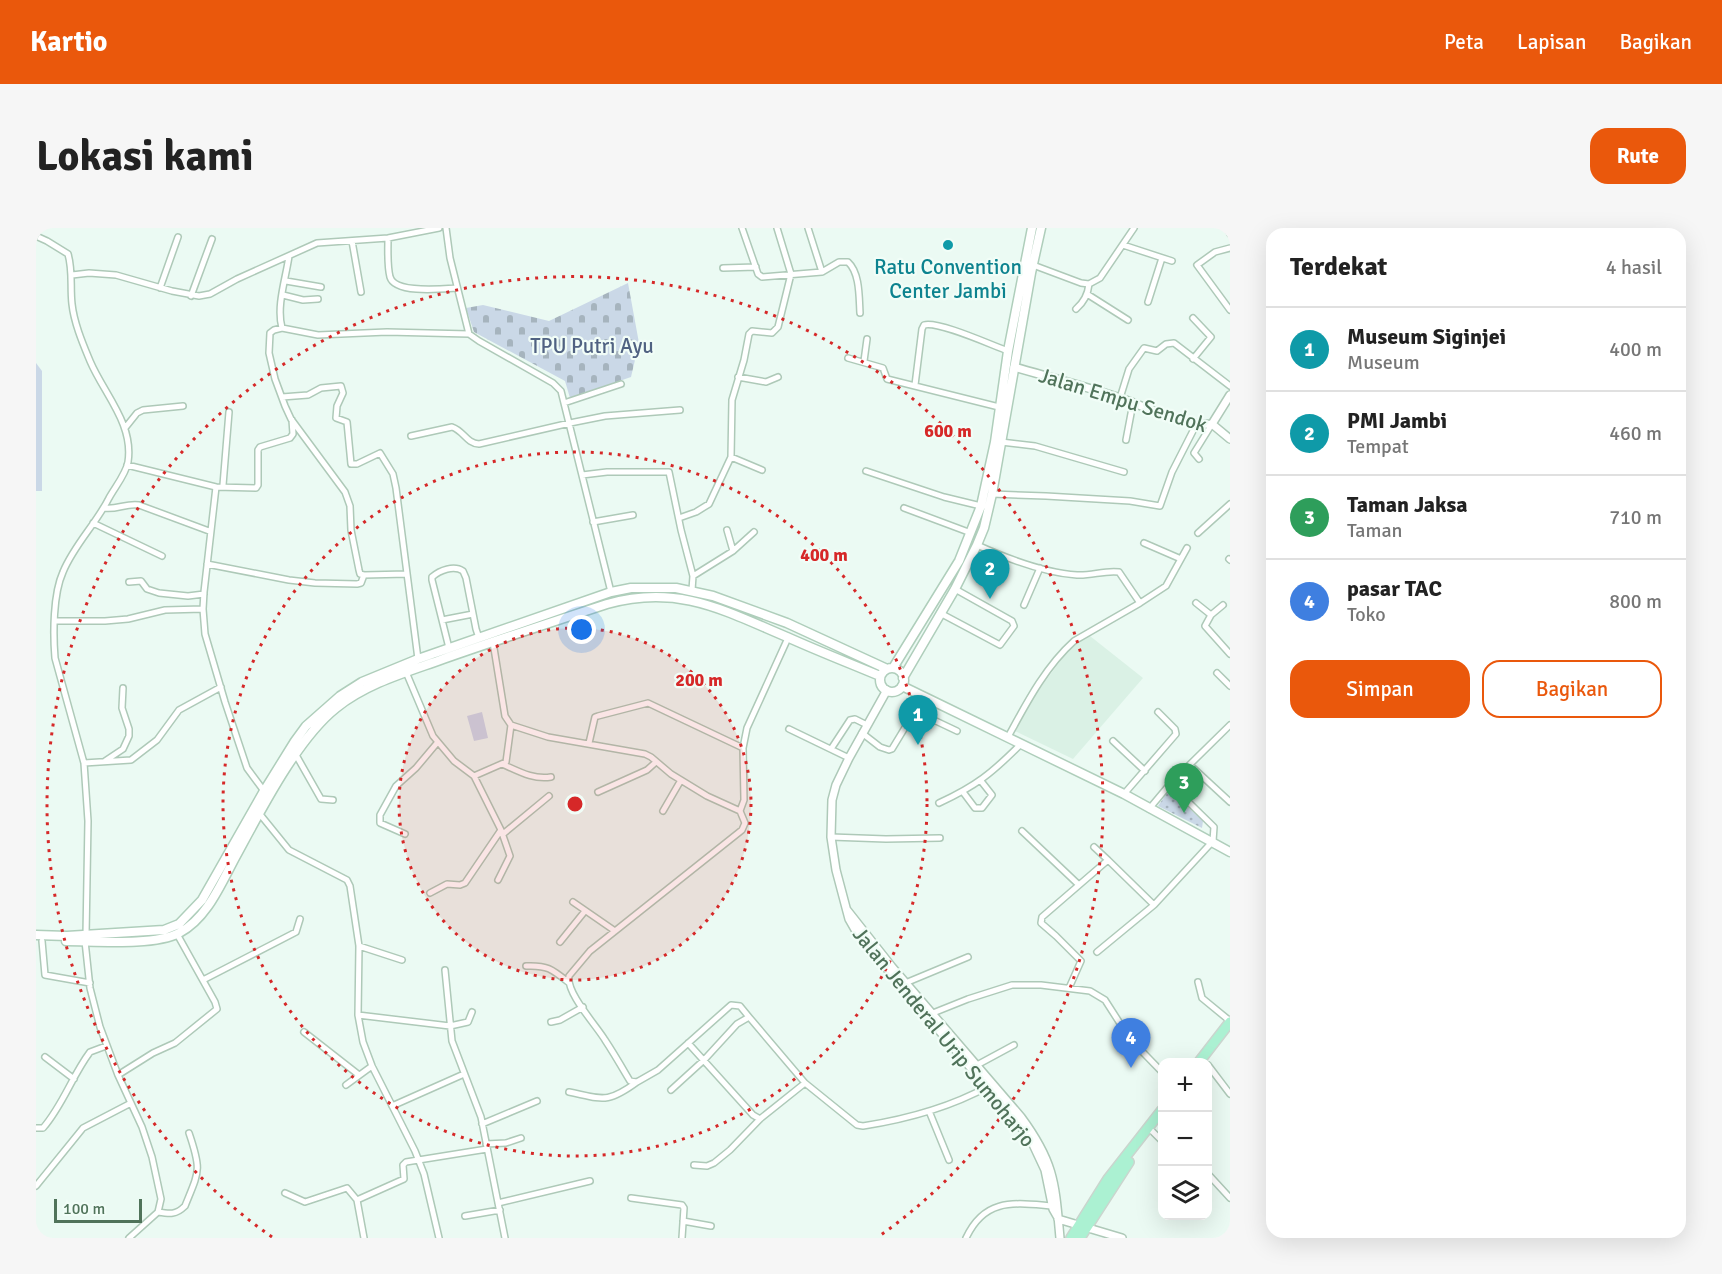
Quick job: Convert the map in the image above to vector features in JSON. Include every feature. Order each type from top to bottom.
[{"type":"main road","points":[[1032,228],[1028,270],[1014,367],[984,528],[955,589],[902,682],[894,691],[887,690],[881,685],[887,671],[959,561],[981,506],[995,442],[1008,351],[1028,270],[1041,228]]},
{"type":"main road","points":[[959,561],[967,566]]},
{"type":"main road","points":[[38,939],[85,938],[174,927],[184,920],[206,895],[264,791],[296,741],[319,713],[351,688],[418,659],[479,638],[534,623],[611,592],[652,587],[692,590],[713,596],[776,619],[887,671]]},
{"type":"main road","points":[[548,618],[624,599],[663,596],[707,603],[788,638],[887,671],[900,671],[902,682]]},
{"type":"main road","points":[[85,938],[135,941],[177,934],[195,920],[212,900],[259,813],[296,754],[333,710],[349,698],[406,672],[493,642],[534,623]]},
{"type":"main road","points":[[902,682],[1124,794],[1230,852]]},
{"type":"main road","points":[[1207,1058],[1230,1022]]},
{"type":"main road","points":[[1208,1058],[1230,1028]]},
{"type":"main road","points":[[1080,1238],[1083,1226],[1108,1179],[1160,1112]]},
{"type":"main road","points":[[1071,1238],[1083,1226],[1158,1122]]},
{"type":"street","points":[[72,275],[116,274],[191,296],[210,294],[237,279],[317,243],[388,238],[439,228]]},
{"type":"street","points":[[446,228],[457,288],[470,334],[553,383],[561,391],[611,592]]},
{"type":"street","points":[[742,228],[758,274],[762,277],[822,272],[838,262],[846,261],[853,266],[860,313]]},
{"type":"street","points":[[679,518],[709,504],[731,457],[732,400],[750,332],[772,333],[777,329],[791,274],[777,228]]},
{"type":"street","points":[[808,228],[822,272]]},
{"type":"street","points":[[1028,270],[1089,284],[1101,278],[1134,228]]},
{"type":"street","points":[[36,236],[68,254],[72,275],[72,304],[76,319],[90,360],[125,428],[130,444],[127,465],[104,508],[62,573],[57,592],[55,621],[55,658],[84,763],[88,821],[85,938],[90,983],[106,1046],[142,1127],[152,1157],[161,1199],[158,1212],[129,1238]]},
{"type":"street","points":[[160,288],[178,237]]},
{"type":"street","points":[[388,238],[390,278],[395,283],[416,289],[457,288]]},
{"type":"street","points":[[191,296],[212,239]]},
{"type":"street","points":[[352,241],[361,292]]},
{"type":"street","points":[[1123,245],[1172,261]]},
{"type":"street","points":[[1230,248],[1215,252],[1197,265],[1230,310]]},
{"type":"street","points":[[282,328],[280,320],[290,256]]},
{"type":"street","points":[[1148,302],[1162,258]]},
{"type":"street","points":[[723,268],[756,267]]},
{"type":"street","points":[[286,281],[321,287]]},
{"type":"street","points":[[1076,309],[1087,294],[1089,284]]},
{"type":"street","points":[[1087,294],[1128,320]]},
{"type":"street","points":[[283,295],[303,300],[318,299]]},
{"type":"street","points":[[1193,318],[1211,337],[1193,359]]},
{"type":"street","points":[[915,385],[924,325],[929,324],[952,330],[1008,351]]},
{"type":"street","points":[[407,574],[360,574],[351,530],[350,506],[345,492],[291,419],[275,379],[269,353],[270,333],[282,328],[318,335],[387,332],[470,334]]},
{"type":"street","points":[[864,361],[867,339]]},
{"type":"street","points":[[1120,398],[1129,369],[1144,348],[1157,351],[1166,344],[1174,343],[1230,386]]},
{"type":"street","points":[[848,358],[883,368],[887,380],[999,407]]},
{"type":"street","name":"Jalan Empu Sendok","points":[[1014,367],[1197,423],[1212,424],[1230,439]]},
{"type":"street","points":[[738,377],[766,382],[778,377]]},
{"type":"street","points":[[564,403],[621,384]]},
{"type":"street","points":[[282,398],[308,395],[321,388],[341,386],[343,393],[337,406],[336,418],[347,423],[351,464],[357,464],[381,453],[393,474],[418,659]]},
{"type":"street","points":[[1199,459],[1194,453],[1230,395]]},
{"type":"street","points":[[1126,440],[1132,403]]},
{"type":"street","points":[[125,428],[137,413],[143,410],[183,406]]},
{"type":"street","points":[[411,436],[452,428],[458,430],[470,442],[479,444],[605,416],[680,410]]},
{"type":"street","points":[[223,485],[230,412]]},
{"type":"street","points":[[127,465],[216,487],[223,485],[256,488],[258,485],[258,450],[260,447],[290,438],[293,434],[291,419]]},
{"type":"street","points":[[992,494],[1130,501],[1161,506],[1172,472],[1197,423]]},
{"type":"street","points":[[1000,442],[1035,446],[1124,472]]},
{"type":"street","points":[[731,457],[762,470]]},
{"type":"street","points":[[582,475],[607,472],[668,471],[693,576],[692,590]]},
{"type":"street","points":[[866,471],[944,497],[981,506]]},
{"type":"street","points":[[216,487],[209,531],[204,594],[205,634],[247,768],[264,791]]},
{"type":"street","points":[[104,508],[114,509],[128,504],[139,505],[209,531]]},
{"type":"street","points":[[1198,533],[1230,504]]},
{"type":"street","points":[[904,508],[971,532]]},
{"type":"street","points":[[593,522],[633,515]]},
{"type":"street","points":[[93,523],[162,556]]},
{"type":"street","points":[[727,530],[734,551]]},
{"type":"street","points":[[693,576],[734,551],[754,532]]},
{"type":"street","points":[[1143,543],[1181,559]]},
{"type":"street","points":[[977,546],[1040,568],[1080,575],[1119,572],[1140,603]]},
{"type":"street","points":[[1008,737],[1031,696],[1066,649],[1074,641],[1165,588],[1187,548]]},
{"type":"street","points":[[207,564],[315,583],[357,584],[361,583],[364,575]]},
{"type":"street","points":[[449,648],[432,577],[454,568],[463,571],[466,578],[479,638]]},
{"type":"street","points":[[1024,605],[1040,568]]},
{"type":"street","points":[[129,582],[141,581],[147,589],[167,595],[204,594]]},
{"type":"street","points":[[940,613],[1000,645],[1014,626],[1012,621],[955,589]]},
{"type":"street","points":[[1196,603],[1211,615]]},
{"type":"street","points":[[1223,605],[1211,615],[1205,627],[1230,654]]},
{"type":"street","points":[[55,621],[105,621],[128,619],[165,610],[203,609]]},
{"type":"street","points":[[441,620],[473,614]]},
{"type":"street","points":[[740,811],[744,800],[743,748],[748,723],[788,638]]},
{"type":"street","points":[[474,776],[502,764],[507,759],[511,726],[506,716],[493,642]]},
{"type":"street","points":[[406,672],[429,730],[437,743],[474,776],[502,832],[510,856],[498,880]]},
{"type":"street","points":[[1216,674],[1230,686]]},
{"type":"street","points":[[84,763],[135,758],[158,740],[180,710],[221,687]]},
{"type":"street","points":[[104,762],[123,749],[129,736],[122,708],[123,688]]},
{"type":"street","name":"Jalan Jenderal Urip Sumoharjo","points":[[887,690],[849,758],[836,785],[832,800],[831,837],[836,870],[852,926],[1021,1117],[1040,1145],[1055,1186],[1059,1208],[1058,1217]]},
{"type":"street","points":[[589,743],[595,717],[648,703],[743,748]]},
{"type":"street","points":[[1124,794],[1176,734],[1175,729],[1158,712]]},
{"type":"street","points":[[862,733],[880,747],[891,750],[912,716],[921,713],[957,731]]},
{"type":"street","points":[[831,749],[850,720],[855,719],[867,724]]},
{"type":"street","points":[[1149,809],[1170,784],[1230,725]]},
{"type":"street","points":[[511,726],[548,737],[639,752],[651,757],[707,796],[740,811],[746,824],[742,830],[590,951],[569,976],[568,982]]},
{"type":"street","points":[[789,729],[849,758]]},
{"type":"street","points":[[1113,741],[1145,771]]},
{"type":"street","points":[[405,834],[380,823],[380,815],[396,786],[416,768],[437,743]]},
{"type":"street","points":[[939,803],[963,792],[995,771],[1021,744]]},
{"type":"street","points":[[296,754],[321,799],[333,800]]},
{"type":"street","points":[[598,792],[646,770],[656,762]]},
{"type":"street","points":[[502,764],[530,776],[551,777]]},
{"type":"street","points":[[1190,765],[1230,802]]},
{"type":"street","points":[[663,811],[681,780]]},
{"type":"street","points":[[963,792],[975,808],[982,807],[992,795],[981,781]]},
{"type":"street","points":[[1097,952],[1154,905],[1213,841],[1214,827],[1170,784]]},
{"type":"street","points":[[430,893],[447,884],[463,884],[468,880],[485,851],[502,832],[549,796]]},
{"type":"street","points":[[259,813],[289,850],[347,880],[359,946],[358,1014],[363,1042],[372,1066],[424,1174],[439,1238]]},
{"type":"street","points":[[1022,831],[1079,885]]},
{"type":"street","points":[[831,837],[940,838]]},
{"type":"street","points":[[1094,847],[1154,905]]},
{"type":"street","points":[[1069,988],[1081,961],[1041,923],[1042,917],[1108,860]]},
{"type":"street","points":[[573,902],[615,931]]},
{"type":"street","points":[[560,942],[585,911]]},
{"type":"street","points":[[203,980],[296,932],[300,919]]},
{"type":"street","points":[[118,1075],[153,1053],[175,1043],[217,1009],[177,934]]},
{"type":"street","points":[[38,939],[45,975],[90,983]]},
{"type":"street","points":[[359,946],[402,960]]},
{"type":"street","points":[[904,984],[968,957]]},
{"type":"street","points":[[526,966],[540,965],[549,968],[568,982],[628,1078],[637,1082]]},
{"type":"street","points":[[445,970],[452,1041],[482,1124],[505,1238]]},
{"type":"street","points":[[1198,982],[1202,998],[1230,1022]]},
{"type":"street","points":[[929,1014],[1012,985],[1041,985],[1090,991],[1105,1000],[1130,1039],[1158,1068]]},
{"type":"street","points":[[570,1092],[595,1099],[606,1099],[624,1092],[658,1070],[731,1005],[740,1005],[805,1083],[858,1126],[929,1112],[962,1101],[991,1085]]},
{"type":"street","points":[[551,1022],[560,1020],[582,1007]]},
{"type":"street","points":[[358,1014],[450,1026],[468,1022],[472,1012]]},
{"type":"street","name":"Jalan Jenderal Urip Sumoharjo","points":[[929,1014],[976,1065],[1033,1142],[1047,1177],[1052,1206],[1058,1217]]},
{"type":"street","points":[[671,1090],[704,1060],[737,1024],[749,1017]]},
{"type":"street","points":[[304,1032],[359,1075]]},
{"type":"street","points":[[688,1043],[753,1115],[760,1119]]},
{"type":"street","points":[[976,1065],[1014,1045]]},
{"type":"street","points":[[36,1128],[43,1128],[50,1120],[90,1052],[106,1046]]},
{"type":"street","points":[[45,1057],[74,1079]]},
{"type":"street","points":[[346,1085],[372,1066]]},
{"type":"street","points":[[1212,1073],[1230,1094]]},
{"type":"street","points":[[392,1106],[464,1074]]},
{"type":"street","points":[[694,1165],[707,1166],[714,1162],[730,1150],[760,1119],[805,1083]]},
{"type":"street","points":[[482,1124],[537,1101]]},
{"type":"street","points":[[36,1186],[83,1128],[131,1102]]},
{"type":"street","points":[[929,1112],[949,1160]]},
{"type":"street","points":[[1152,1131],[1158,1136]]},
{"type":"street","points":[[158,1212],[174,1214],[182,1209],[197,1174],[199,1166],[189,1133]]},
{"type":"street","points":[[357,1200],[404,1179],[405,1163],[521,1138]]},
{"type":"street","points":[[1212,1178],[1230,1198]]},
{"type":"street","points":[[498,1203],[590,1181]]},
{"type":"street","points":[[285,1193],[305,1202],[347,1188],[357,1200],[364,1238]]},
{"type":"street","points":[[631,1198],[682,1205],[684,1208],[682,1238]]},
{"type":"street","points":[[966,1238],[970,1230],[994,1207],[1013,1203],[1052,1206]]},
{"type":"street","points":[[465,1216],[500,1210]]},
{"type":"street","points":[[1060,1238],[1058,1217],[1122,1238]]},
{"type":"street","points":[[683,1221],[711,1226]]},
{"type":"shaded area","points":[[1090,636],[1143,678],[1073,759],[1015,731],[1038,691],[1072,645]]},
{"type":"green space","name":"TPU Putri Ayu","points":[[628,283],[639,343],[631,377],[570,398],[565,381],[474,332],[466,308],[483,305],[549,321]]},
{"type":"green space","points":[[36,363],[42,371],[42,491],[36,491]]},
{"type":"green space","points":[[482,712],[488,738],[474,741],[467,716]]},
{"type":"green space","points":[[1169,790],[1203,821],[1202,828],[1158,806]]},
{"type":"place","name":"Ratu Convention Center Jambi","points":[[948,245]]},
{"type":"place","name":"PMI Jambi","points":[[990,599]]},
{"type":"place","name":"Museum Siginjei","points":[[918,745]]},
{"type":"place","name":"Taman Jaksa","points":[[1184,813]]},
{"type":"place","name":"pasar TAC","points":[[1131,1068]]}]
